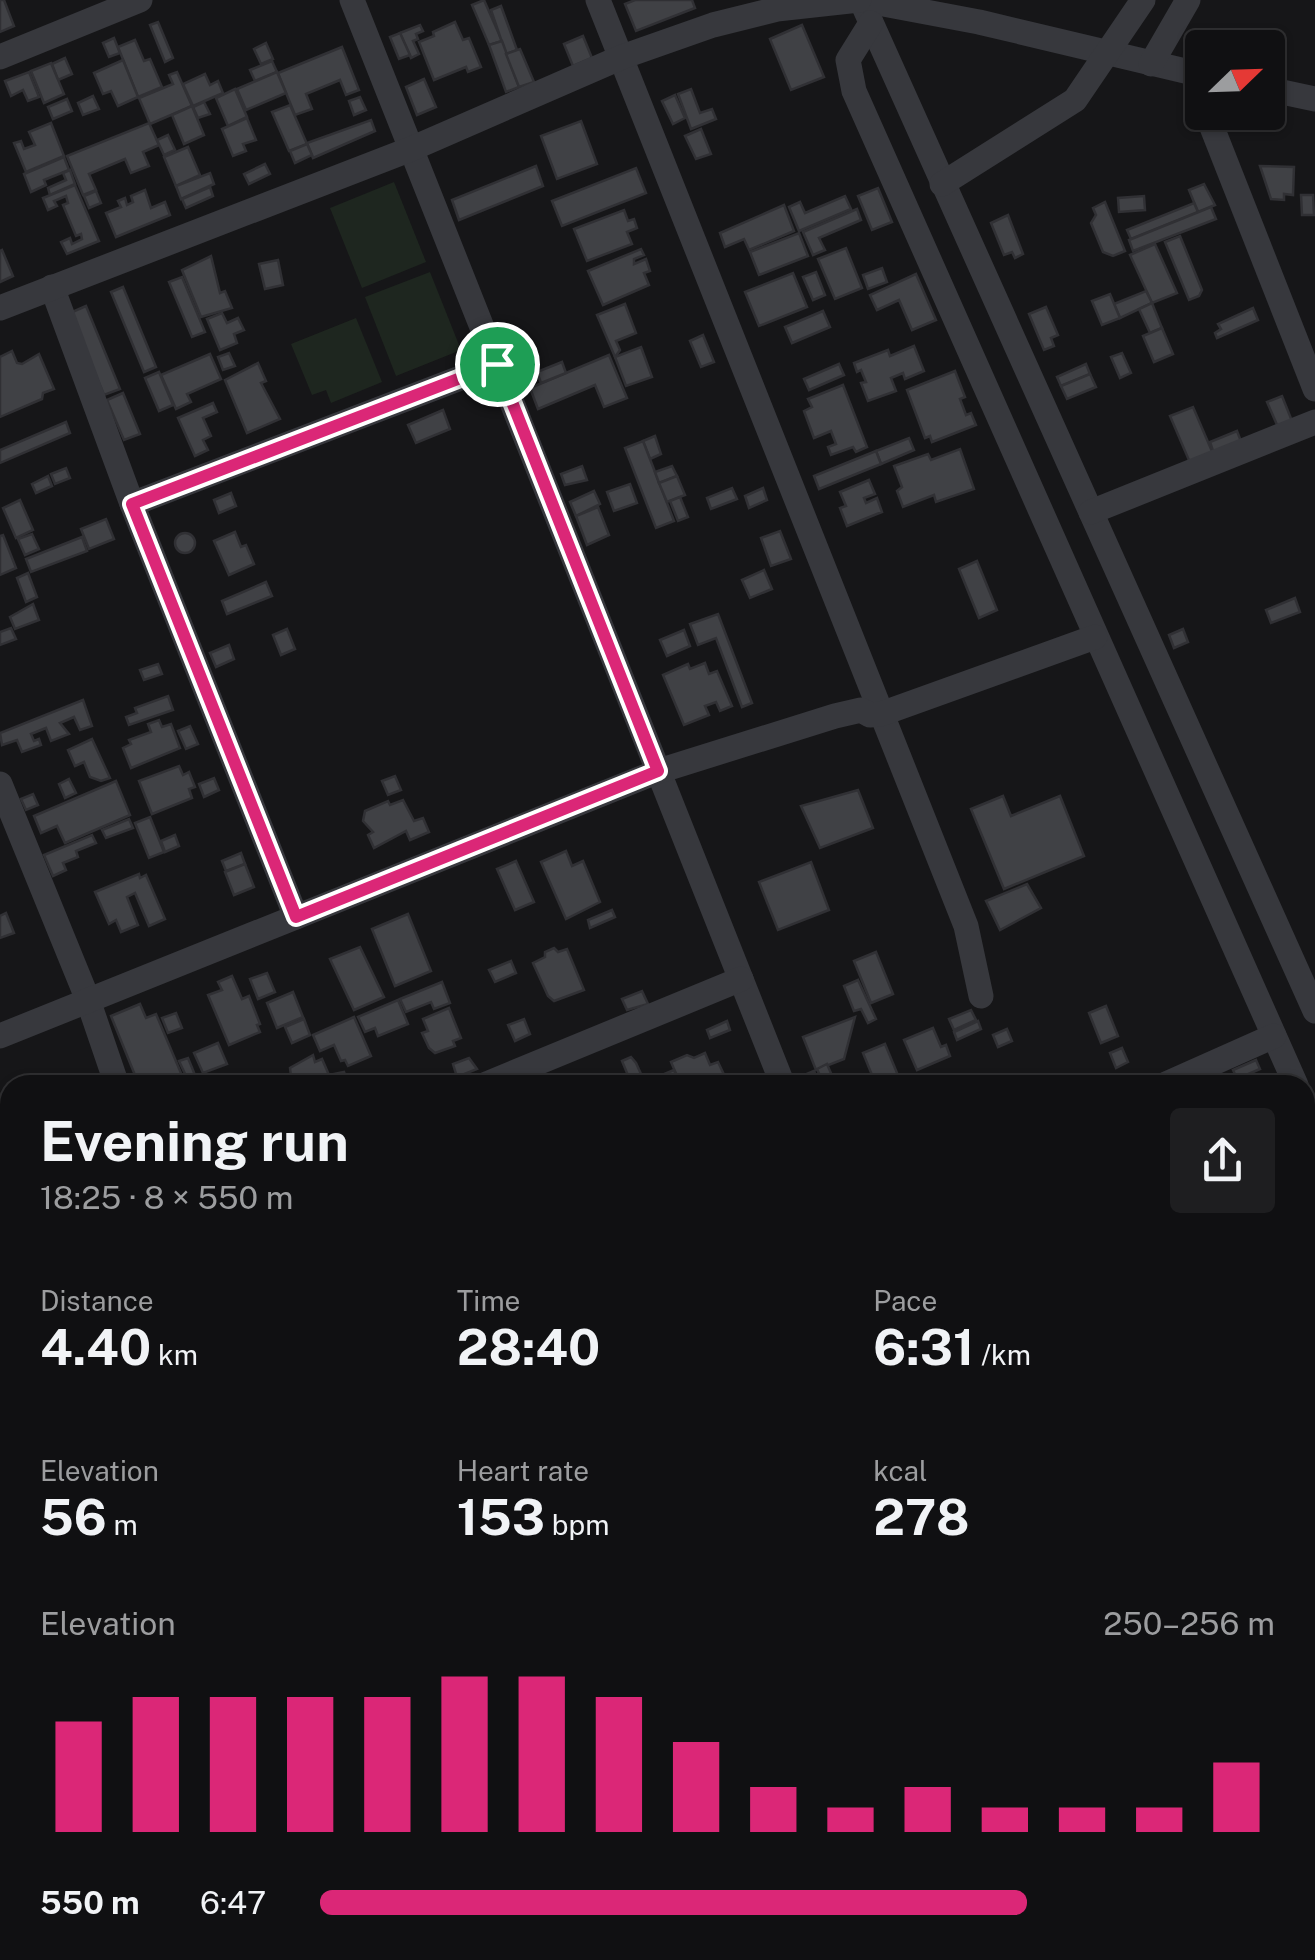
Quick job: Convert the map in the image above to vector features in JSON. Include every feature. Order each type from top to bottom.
[{"type":"street","points":[[0,56],[140,0]]},
{"type":"street","points":[[352,0],[779,1075]]},
{"type":"street","points":[[598,0],[966,926],[981,996]]},
{"type":"street","points":[[942,184],[1075,100],[1143,0]]},
{"type":"street","points":[[1151,64],[1188,0]]},
{"type":"street","points":[[863,6],[1315,1011]]},
{"type":"street","points":[[863,6],[848,60],[854,91],[1292,1075]]},
{"type":"street","points":[[0,308],[411,148],[622,57],[714,24],[761,13],[863,6],[979,22],[1185,72]]},
{"type":"street","points":[[1285,93],[1315,99]]},
{"type":"street","points":[[1213,130],[1315,389]]},
{"type":"street","points":[[52,287],[132,504],[296,917]]},
{"type":"street","points":[[132,504],[497,364]]},
{"type":"street","points":[[1091,512],[1315,422]]},
{"type":"street","points":[[0,1036],[658,771],[835,716],[861,710],[870,715],[881,714],[1095,637]]},
{"type":"street","points":[[0,784],[88,1000],[114,1075]]},
{"type":"street","points":[[508,1075],[741,980]]},
{"type":"street","points":[[1186,1075],[1274,1036]]},
{"type":"shaded area","points":[[394,182],[426,262],[362,288],[330,208]]},
{"type":"shaded area","points":[[430,272],[461,350],[396,376],[365,297]]},
{"type":"shaded area","points":[[356,318],[382,382],[331,403],[326,390],[312,395],[291,344]]},
{"type":"building","points":[[0,0],[4,0],[14,26],[0,32]]},
{"type":"building","points":[[484,0],[502,41],[489,45],[472,5]]},
{"type":"building","points":[[635,0],[692,0],[695,8],[636,31],[625,4]]},
{"type":"building","points":[[501,6],[517,50],[506,54],[491,10]]},
{"type":"building","points":[[158,22],[173,58],[165,62],[150,25]]},
{"type":"building","points":[[455,22],[463,40],[469,38],[481,67],[468,72],[466,67],[434,80],[419,42]]},
{"type":"building","points":[[420,25],[423,31],[413,41],[419,54],[411,58],[400,33]]},
{"type":"building","points":[[802,25],[824,77],[791,90],[770,39]]},
{"type":"building","points":[[400,33],[410,55],[399,59],[390,37]]},
{"type":"building","points":[[583,36],[592,58],[573,66],[564,44]]},
{"type":"building","points":[[114,38],[120,53],[109,57],[103,43]]},
{"type":"building","points":[[135,40],[144,61],[150,59],[162,87],[138,97],[118,47]]},
{"type":"building","points":[[502,41],[519,87],[506,92],[489,45]]},
{"type":"building","points":[[266,43],[273,59],[261,64],[254,49]]},
{"type":"building","points":[[342,47],[359,90],[346,95],[340,80],[306,94],[312,109],[295,115],[278,73]]},
{"type":"building","points":[[520,49],[534,82],[519,87],[506,54]]},
{"type":"building","points":[[65,58],[72,74],[58,80],[52,64]]},
{"type":"building","points":[[123,60],[138,97],[118,106],[111,91],[103,94],[94,73]]},
{"type":"building","points":[[272,61],[277,72],[255,81],[250,70]]},
{"type":"building","points":[[51,63],[64,94],[44,103],[31,71]]},
{"type":"building","points":[[29,72],[39,97],[28,101],[23,90],[11,96],[5,81]]},
{"type":"building","points":[[177,72],[192,106],[150,124],[139,98],[173,84],[169,75]]},
{"type":"building","points":[[277,72],[286,93],[246,110],[237,89]]},
{"type":"building","points":[[205,74],[210,85],[218,81],[223,93],[193,106],[183,84]]},
{"type":"building","points":[[424,79],[436,107],[417,115],[406,87]]},
{"type":"building","points":[[235,89],[247,117],[228,126],[216,98]]},
{"type":"building","points":[[691,89],[700,113],[712,109],[716,119],[691,129],[678,94]]},
{"type":"building","points":[[675,95],[685,118],[673,124],[662,101]]},
{"type":"building","points":[[93,96],[99,109],[83,115],[78,103]]},
{"type":"building","points":[[360,97],[366,110],[354,115],[349,101]]},
{"type":"building","points":[[67,99],[72,111],[53,119],[48,107]]},
{"type":"building","points":[[204,102],[210,114],[198,118],[193,107]]},
{"type":"building","points":[[290,105],[307,144],[289,151],[272,112]]},
{"type":"building","points":[[192,106],[204,135],[184,144],[172,115]]},
{"type":"building","points":[[247,118],[256,140],[243,144],[246,151],[233,156],[222,129]]},
{"type":"building","points":[[371,120],[375,131],[313,158],[307,143]]},
{"type":"building","points":[[581,121],[597,164],[557,179],[541,136]]},
{"type":"building","points":[[51,123],[64,156],[26,172],[14,143],[21,141],[24,149],[35,145],[29,132]]},
{"type":"building","points":[[149,123],[159,145],[143,152],[149,166],[131,173],[125,159],[89,174],[96,190],[83,195],[67,156]]},
{"type":"building","points":[[701,129],[711,154],[696,159],[685,136]]},
{"type":"building","points":[[168,135],[175,150],[164,155],[157,140]]},
{"type":"building","points":[[307,144],[312,155],[295,163],[290,151]]},
{"type":"building","points":[[188,147],[200,175],[176,186],[164,157]]},
{"type":"building","points":[[64,157],[69,170],[44,180],[46,185],[31,192],[24,174]]},
{"type":"building","points":[[265,164],[270,174],[249,184],[244,174]]},
{"type":"building","points":[[536,166],[543,186],[459,220],[452,200]]},
{"type":"building","points":[[1260,166],[1294,167],[1293,195],[1284,194],[1284,200],[1271,199]]},
{"type":"building","points":[[636,168],[646,193],[562,226],[552,201]]},
{"type":"building","points":[[70,170],[75,184],[50,195],[48,188],[66,180],[63,173]]},
{"type":"building","points":[[210,173],[214,184],[181,199],[176,186]]},
{"type":"building","points":[[1204,184],[1215,205],[1198,212],[1189,190]]},
{"type":"building","points":[[75,185],[99,241],[67,254],[61,242],[70,238],[72,244],[82,239],[81,234],[76,236],[63,205],[68,203],[66,196],[54,201],[57,206],[48,210],[43,198]]},
{"type":"building","points":[[210,187],[213,196],[186,208],[182,199]]},
{"type":"building","points":[[878,188],[892,222],[872,230],[858,196]]},
{"type":"building","points":[[145,190],[151,208],[165,202],[170,215],[116,237],[106,213],[121,207],[118,201],[125,198],[127,205],[133,202],[131,196]]},
{"type":"building","points":[[96,191],[101,203],[89,208],[84,196]]},
{"type":"building","points":[[1301,195],[1313,195],[1314,215],[1302,215]]},
{"type":"building","points":[[845,196],[851,209],[799,231],[789,207],[800,202],[805,213]]},
{"type":"building","points":[[1144,196],[1145,210],[1119,212],[1118,198]]},
{"type":"building","points":[[1105,202],[1125,251],[1113,256],[1103,252],[1091,223],[1096,215],[1093,208]]},
{"type":"building","points":[[1194,203],[1198,212],[1131,239],[1127,230]]},
{"type":"building","points":[[784,205],[794,231],[749,250],[744,239],[725,247],[720,233]]},
{"type":"building","points":[[1211,207],[1216,219],[1133,251],[1129,240]]},
{"type":"building","points":[[857,209],[861,220],[819,238],[825,250],[813,255],[803,232]]},
{"type":"building","points":[[624,210],[628,221],[634,219],[637,228],[627,232],[632,244],[587,261],[574,229]]},
{"type":"building","points":[[1008,215],[1023,254],[1015,258],[1012,252],[1004,255],[991,223]]},
{"type":"building","points":[[799,233],[808,256],[759,275],[750,252]]},
{"type":"building","points":[[1180,236],[1202,290],[1189,300],[1165,242]]},
{"type":"building","points":[[1155,244],[1177,293],[1152,303],[1130,255]]},
{"type":"building","points":[[846,248],[862,288],[835,299],[818,259]]},
{"type":"building","points":[[641,249],[644,255],[634,259],[634,264],[646,259],[650,271],[644,273],[649,285],[603,305],[588,271]]},
{"type":"building","points":[[0,251],[13,276],[0,282]]},
{"type":"building","points":[[211,256],[220,293],[225,291],[232,308],[201,317],[182,270]]},
{"type":"building","points":[[278,260],[283,285],[265,289],[259,264]]},
{"type":"building","points":[[882,268],[887,282],[868,289],[863,275]]},
{"type":"building","points":[[816,272],[825,295],[813,300],[803,277]]},
{"type":"building","points":[[793,273],[807,307],[759,326],[745,292]]},
{"type":"building","points":[[916,274],[936,320],[912,330],[899,300],[877,310],[870,295]]},
{"type":"building","points":[[182,277],[205,332],[192,337],[169,282]]},
{"type":"building","points":[[123,287],[156,367],[144,372],[111,292]]},
{"type":"building","points":[[1146,291],[1152,303],[1120,318],[1114,304]]},
{"type":"building","points":[[1110,294],[1120,318],[1102,325],[1092,301]]},
{"type":"building","points":[[1152,303],[1162,328],[1150,333],[1139,309]]},
{"type":"building","points":[[625,304],[636,333],[616,341],[620,350],[615,357],[597,315]]},
{"type":"building","points":[[86,306],[120,389],[104,395],[70,313]]},
{"type":"building","points":[[1046,307],[1058,335],[1051,338],[1054,346],[1044,350],[1029,314]]},
{"type":"building","points":[[1253,308],[1258,320],[1217,338],[1215,333],[1221,329],[1218,324]]},
{"type":"building","points":[[823,311],[830,327],[792,343],[785,327]]},
{"type":"building","points":[[222,313],[227,323],[238,318],[244,330],[234,334],[237,343],[220,350],[207,319]]},
{"type":"building","points":[[1162,328],[1173,354],[1154,362],[1143,336]]},
{"type":"building","points":[[703,335],[714,362],[701,367],[690,341]]},
{"type":"building","points":[[914,346],[924,371],[905,379],[903,373],[891,378],[896,391],[868,401],[861,383],[866,382],[854,363],[888,350],[890,356]]},
{"type":"building","points":[[641,347],[652,377],[626,386],[615,357]]},
{"type":"building","points":[[12,351],[17,363],[22,364],[39,354],[54,389],[43,393],[42,399],[0,417],[0,357]]},
{"type":"building","points":[[229,353],[235,366],[223,370],[218,357]]},
{"type":"building","points":[[1122,353],[1131,373],[1120,378],[1111,357]]},
{"type":"building","points":[[210,354],[221,379],[187,394],[191,402],[176,409],[161,375]]},
{"type":"building","points":[[609,355],[627,398],[604,407],[595,385],[538,409],[530,388]]},
{"type":"building","points":[[562,362],[566,373],[541,383],[537,372]]},
{"type":"building","points":[[258,363],[266,381],[261,383],[280,419],[247,433],[225,380]]},
{"type":"building","points":[[839,364],[844,375],[809,390],[804,379]]},
{"type":"building","points":[[1086,364],[1090,374],[1061,386],[1057,377]]},
{"type":"building","points":[[955,371],[965,397],[960,399],[966,415],[971,413],[976,425],[932,442],[930,436],[925,438],[907,390]]},
{"type":"building","points":[[159,372],[173,405],[159,411],[145,378]]},
{"type":"building","points":[[1090,374],[1096,387],[1067,399],[1061,386]]},
{"type":"building","points":[[843,385],[867,447],[856,452],[853,447],[831,455],[828,447],[836,444],[831,431],[814,438],[804,411],[812,407],[808,399]]},
{"type":"building","points":[[123,393],[140,434],[124,440],[107,400]]},
{"type":"building","points":[[1282,396],[1292,421],[1278,427],[1267,402]]},
{"type":"building","points":[[213,403],[217,412],[203,418],[211,436],[203,440],[208,450],[195,456],[178,418]]},
{"type":"building","points":[[1193,407],[1214,456],[1191,465],[1170,416]]},
{"type":"building","points":[[443,410],[450,429],[416,443],[408,425]]},
{"type":"building","points":[[66,422],[70,433],[0,463],[0,450]]},
{"type":"building","points":[[1237,431],[1244,449],[1216,460],[1210,442]]},
{"type":"building","points":[[655,436],[661,454],[650,459],[643,441]]},
{"type":"building","points":[[909,438],[914,450],[881,464],[876,451]]},
{"type":"building","points":[[643,441],[674,521],[656,528],[625,448]]},
{"type":"building","points":[[960,449],[974,489],[936,502],[934,495],[903,507],[897,491],[902,487],[894,466],[928,454],[931,460]]},
{"type":"building","points":[[876,451],[881,464],[819,489],[814,476]]},
{"type":"building","points":[[582,466],[587,480],[565,485],[561,474]]},
{"type":"building","points":[[672,466],[677,476],[659,483],[655,472]]},
{"type":"building","points":[[66,468],[70,478],[55,484],[51,474]]},
{"type":"building","points":[[48,476],[52,486],[36,493],[32,484]]},
{"type":"building","points":[[677,476],[685,495],[667,502],[659,483]]},
{"type":"building","points":[[869,480],[875,494],[864,498],[866,503],[877,498],[882,512],[847,526],[840,508],[846,506],[840,492]]},
{"type":"building","points":[[630,484],[637,503],[614,511],[607,492]]},
{"type":"building","points":[[732,488],[737,499],[711,509],[707,498]]},
{"type":"building","points":[[763,488],[767,500],[749,508],[745,496]]},
{"type":"building","points":[[594,491],[600,504],[576,516],[570,502]]},
{"type":"building","points":[[231,493],[236,506],[219,513],[214,500]]},
{"type":"building","points":[[680,497],[688,517],[678,521],[670,501]]},
{"type":"building","points":[[20,500],[33,530],[16,538],[3,508]]},
{"type":"building","points":[[598,507],[609,535],[587,545],[576,516]]},
{"type":"building","points":[[106,519],[114,539],[89,549],[81,529]]},
{"type":"building","points":[[780,531],[791,559],[771,566],[761,538]]},
{"type":"building","points":[[235,532],[254,564],[229,575],[214,541]]},
{"type":"building","points":[[185,533],[195,543],[185,553],[175,543]]},
{"type":"building","points":[[32,534],[39,549],[25,555],[18,539]]},
{"type":"building","points":[[3,535],[16,568],[0,575],[0,536]]},
{"type":"building","points":[[82,537],[87,551],[31,572],[26,559]]},
{"type":"building","points":[[977,561],[997,610],[979,618],[959,569]]},
{"type":"building","points":[[764,570],[772,589],[750,598],[742,580]]},
{"type":"building","points":[[28,573],[37,597],[26,602],[17,578]]},
{"type":"building","points":[[266,582],[272,596],[227,614],[222,601]]},
{"type":"building","points":[[1295,598],[1300,612],[1271,623],[1266,610]]},
{"type":"building","points":[[33,604],[39,620],[15,629],[10,617]]},
{"type":"building","points":[[718,614],[752,703],[742,707],[716,638],[698,645],[690,624]]},
{"type":"building","points":[[11,628],[16,639],[0,645],[0,632]]},
{"type":"building","points":[[287,629],[295,649],[281,655],[273,635]]},
{"type":"building","points":[[1183,629],[1188,642],[1174,648],[1169,635]]},
{"type":"building","points":[[684,630],[690,646],[667,656],[660,640]]},
{"type":"building","points":[[229,645],[234,659],[216,667],[210,653]]},
{"type":"building","points":[[705,663],[709,674],[717,671],[732,706],[720,711],[716,702],[705,706],[709,715],[684,725],[663,675],[688,664],[690,669]]},
{"type":"building","points":[[158,664],[162,674],[144,680],[140,670]]},
{"type":"building","points":[[168,696],[173,710],[129,725],[126,717],[137,713],[135,708]]},
{"type":"building","points":[[83,700],[92,726],[80,730],[74,717],[60,723],[69,734],[51,741],[46,728],[31,734],[41,745],[22,752],[17,740],[2,745],[0,733]]},
{"type":"building","points":[[159,720],[162,727],[171,724],[180,748],[131,768],[123,748],[131,744],[129,740],[151,732],[148,724]]},
{"type":"building","points":[[190,726],[198,744],[186,749],[178,731]]},
{"type":"building","points":[[92,739],[110,778],[101,781],[90,777],[84,762],[75,766],[68,750]]},
{"type":"building","points":[[179,766],[183,775],[189,772],[195,787],[189,789],[192,798],[152,814],[139,781]]},
{"type":"building","points":[[395,776],[401,790],[388,795],[382,781]]},
{"type":"building","points":[[214,778],[219,790],[204,797],[199,784]]},
{"type":"building","points":[[69,779],[76,793],[65,798],[59,784]]},
{"type":"building","points":[[116,781],[130,815],[65,843],[57,826],[41,833],[34,816]]},
{"type":"building","points":[[858,790],[873,828],[820,848],[801,806]]},
{"type":"building","points":[[33,794],[38,805],[26,810],[21,799]]},
{"type":"building","points":[[1003,796],[1011,816],[1060,796],[1084,856],[1004,889],[971,809]]},
{"type":"building","points":[[403,800],[414,821],[423,818],[429,832],[410,840],[406,831],[374,848],[368,835],[373,832],[363,821],[365,811],[388,801],[390,805]]},
{"type":"building","points":[[150,817],[164,852],[149,858],[135,823]]},
{"type":"building","points":[[129,819],[133,828],[106,838],[102,830]]},
{"type":"building","points":[[92,835],[96,843],[76,851],[78,857],[63,863],[66,870],[53,876],[44,855]]},
{"type":"building","points":[[175,835],[179,846],[165,852],[161,841]]},
{"type":"building","points":[[566,851],[572,866],[583,861],[600,902],[566,919],[541,862]]},
{"type":"building","points":[[241,853],[245,864],[226,871],[222,861]]},
{"type":"building","points":[[516,861],[534,902],[515,910],[497,869]]},
{"type":"building","points":[[811,862],[829,910],[778,930],[759,882]]},
{"type":"building","points":[[245,864],[254,887],[234,895],[225,872]]},
{"type":"building","points":[[139,874],[140,878],[146,875],[165,919],[149,926],[135,893],[127,897],[138,925],[121,932],[116,920],[109,924],[95,892]]},
{"type":"building","points":[[1027,884],[1041,908],[1000,930],[986,901]]},
{"type":"building","points":[[612,910],[615,917],[590,928],[588,920]]},
{"type":"building","points":[[6,913],[14,933],[0,938],[0,916]]},
{"type":"building","points":[[408,914],[431,971],[395,986],[372,929]]},
{"type":"building","points":[[360,947],[384,997],[354,1010],[330,959]]},
{"type":"building","points":[[554,948],[558,952],[567,949],[584,990],[554,1001],[533,963]]},
{"type":"building","points":[[876,952],[893,994],[871,1003],[854,961]]},
{"type":"building","points":[[511,961],[516,973],[495,982],[489,970]]},
{"type":"building","points":[[267,973],[275,992],[258,999],[250,979]]},
{"type":"building","points":[[232,976],[242,999],[249,996],[260,1032],[229,1045],[208,995],[222,990],[218,982]]},
{"type":"building","points":[[858,980],[876,1019],[868,1023],[861,1009],[854,1011],[844,986]]},
{"type":"building","points":[[442,982],[450,1003],[434,1009],[431,1002],[406,1012],[400,999]]},
{"type":"building","points":[[642,991],[648,1004],[627,1010],[622,999]]},
{"type":"building","points":[[293,992],[303,1017],[277,1028],[267,1003]]},
{"type":"building","points":[[398,1000],[408,1024],[378,1036],[375,1028],[365,1032],[358,1017]]},
{"type":"building","points":[[140,1004],[146,1018],[156,1014],[182,1075],[135,1075],[111,1016]]},
{"type":"building","points":[[1106,1006],[1118,1036],[1101,1043],[1089,1013]]},
{"type":"building","points":[[449,1008],[461,1038],[453,1041],[455,1046],[435,1053],[422,1033],[428,1031],[423,1019]]},
{"type":"building","points":[[971,1010],[976,1020],[954,1030],[949,1019]]},
{"type":"building","points":[[176,1013],[182,1028],[168,1033],[162,1018]]},
{"type":"building","points":[[354,1017],[371,1056],[348,1066],[345,1060],[341,1061],[334,1045],[320,1051],[313,1035]]},
{"type":"building","points":[[855,1017],[844,1059],[816,1070],[803,1037]]},
{"type":"building","points":[[304,1019],[310,1035],[292,1043],[285,1027]]},
{"type":"building","points":[[524,1019],[530,1034],[515,1041],[508,1025]]},
{"type":"building","points":[[727,1021],[730,1030],[710,1038],[707,1030]]},
{"type":"building","points":[[978,1021],[981,1029],[957,1040],[954,1032]]},
{"type":"building","points":[[933,1028],[941,1047],[946,1045],[950,1056],[917,1070],[904,1040]]},
{"type":"building","points":[[1007,1029],[1012,1041],[998,1047],[993,1035]]},
{"type":"building","points":[[218,1043],[227,1064],[203,1073],[194,1053]]},
{"type":"building","points":[[885,1044],[898,1075],[872,1075],[863,1053]]},
{"type":"building","points":[[1122,1048],[1128,1062],[1116,1068],[1110,1053]]},
{"type":"building","points":[[705,1053],[710,1065],[718,1062],[724,1075],[677,1075],[671,1062],[687,1055],[694,1058]]},
{"type":"building","points":[[313,1055],[315,1062],[322,1059],[329,1075],[291,1075],[290,1068]]},
{"type":"building","points":[[631,1057],[641,1075],[628,1075],[622,1061]]},
{"type":"building","points":[[188,1058],[195,1075],[186,1075],[179,1061]]},
{"type":"building","points":[[469,1058],[477,1069],[456,1075],[453,1064]]},
{"type":"building","points":[[1256,1060],[1260,1069],[1246,1075],[1235,1075],[1233,1070]]},
{"type":"building","points":[[827,1064],[832,1075],[820,1075],[817,1069]]},
{"type":"route","points":[[497,364],[658,771],[296,917],[132,504],[497,364]]}]
